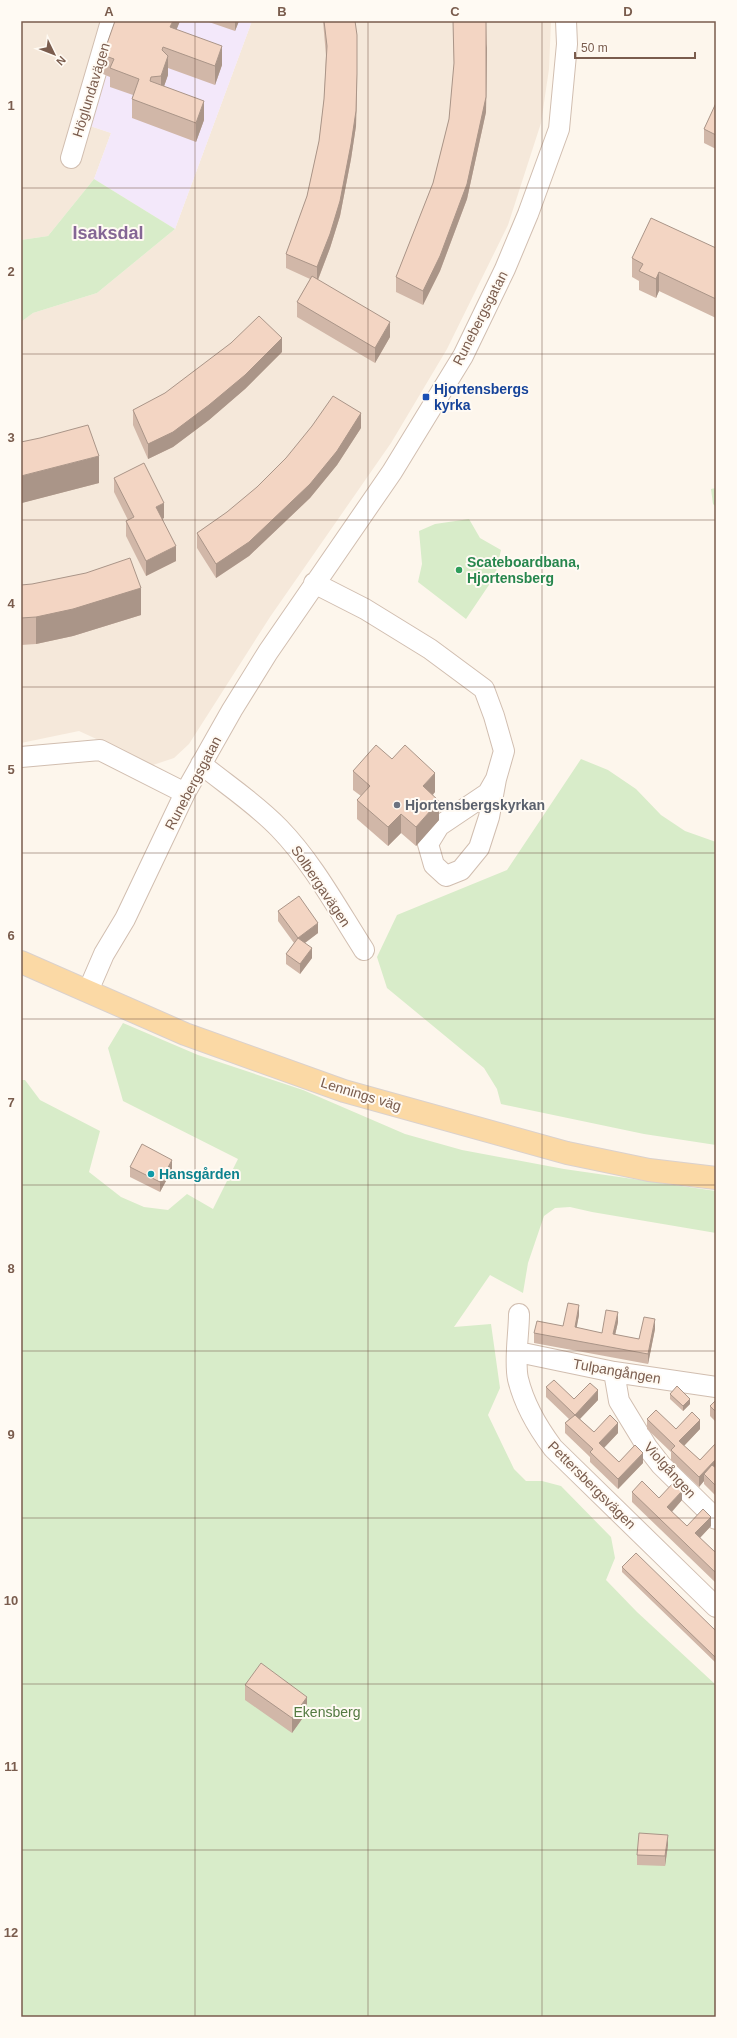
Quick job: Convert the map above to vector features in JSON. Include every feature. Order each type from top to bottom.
[{"type":"main road","name":"Lennings väg","points":[[21,962],[185,1034],[344,1091],[567,1152],[649,1170],[716,1178]]},
{"type":"street","name":"Höglundavägen","points":[[71,158],[112,21]]},
{"type":"street","name":"Runebergsgatan","points":[[88,991],[104,954],[125,919],[201,764],[264,658],[314,583],[361,518],[420,427],[463,356],[506,269],[559,129],[567,44],[566,21]]},
{"type":"street","points":[[314,583],[378,617],[430,649],[484,689],[494,716],[504,751],[496,779]]},
{"type":"street","points":[[21,757],[100,750],[185,794]]},
{"type":"street","name":"Solbergavägen","points":[[201,764],[238,792],[279,827],[308,862],[364,950]]},
{"type":"street","name":"Pettersbergsvägen","points":[[519,1314],[518,1378],[541,1432],[553,1448],[716,1607]]},
{"type":"street","name":"Tulpangången","points":[[518,1352],[614,1372],[716,1387]]},
{"type":"street","name":"Violgången","points":[[614,1372],[619,1401],[647,1447],[661,1465],[716,1519]]},
{"type":"shaded area","points":[[21,21],[118,21],[84,124],[111,133],[94,179],[48,236],[21,240]]},
{"type":"shaded area","points":[[118,21],[252,21],[175,229],[94,179],[111,133],[84,124]]},
{"type":"shaded area","points":[[252,21],[551,21],[549,69],[541,123],[508,225],[447,349],[391,443],[270,617],[189,744],[174,758],[153,765],[79,731],[21,743],[21,322],[33,313],[97,293],[175,229]]},
{"type":"green space","points":[[94,179],[175,229],[97,293],[33,313],[21,322],[21,240],[48,236]]},
{"type":"green space","points":[[716,488],[716,507],[713,504],[711,489]]},
{"type":"green space","name":"Scateboardbana, Hjortensberg","points":[[469,519],[480,538],[501,550],[495,576],[466,619],[418,582],[422,564],[419,531],[435,524]]},
{"type":"green space","points":[[581,759],[608,770],[636,789],[661,815],[685,831],[716,842],[716,1145],[644,1134],[501,1104],[497,1089],[484,1068],[387,988],[377,957],[397,915],[507,870]]},
{"type":"green space","name":"Ekensberg","points":[[123,1023],[198,1055],[303,1090],[405,1134],[462,1150],[564,1169],[716,1191],[716,1233],[570,1207],[555,1208],[544,1216],[528,1263],[523,1293],[490,1275],[454,1327],[491,1324],[500,1388],[488,1415],[514,1469],[526,1481],[542,1481],[561,1486],[611,1537],[615,1558],[606,1580],[637,1612],[716,1685],[716,2017],[21,2017],[21,1080],[25,1080],[40,1100],[100,1131],[89,1172],[121,1197],[144,1207],[168,1210],[187,1194],[213,1209],[238,1159],[123,1101],[108,1048]]},
{"type":"building","points":[[115,21],[173,21],[170,27],[222,46],[215,66],[163,47],[162,50],[168,56],[161,76],[151,77],[150,81],[204,101],[196,123],[132,99],[139,79],[110,68],[114,59],[103,55]]},
{"type":"building","points":[[324,21],[355,21],[357,35],[356,111],[340,201],[330,234],[317,267],[286,254],[307,196],[319,141],[324,99],[327,46]]},
{"type":"building","points":[[453,21],[486,21],[486,97],[467,184],[440,256],[423,291],[396,277],[433,183],[449,119],[454,63]]},
{"type":"building","points":[[716,103],[716,135],[704,129]]},
{"type":"building","points":[[651,218],[716,248],[716,299],[659,272],[656,279],[639,271],[643,264],[632,258]]},
{"type":"building","points":[[312,276],[390,322],[375,348],[297,302]]},
{"type":"building","points":[[259,316],[282,338],[245,375],[209,405],[173,432],[148,444],[133,410],[165,393],[231,343]]},
{"type":"building","points":[[333,396],[361,413],[337,451],[310,484],[249,542],[216,564],[197,533],[227,512],[257,487],[286,458],[312,426]]},
{"type":"building","points":[[88,425],[99,456],[21,476],[21,442]]},
{"type":"building","points":[[144,463],[164,503],[156,507],[176,546],[146,561],[126,521],[134,517],[114,478]]},
{"type":"building","points":[[130,558],[141,588],[73,609],[36,617],[21,618],[21,585],[86,573]]},
{"type":"building","name":"Hjortensbergskyrkan","points":[[376,745],[392,759],[405,745],[435,773],[423,786],[439,801],[416,827],[401,814],[388,827],[357,800],[370,786],[353,771]]},
{"type":"building","points":[[299,896],[318,923],[298,938],[278,911]]},
{"type":"building","points":[[298,938],[312,948],[300,964],[286,954]]},
{"type":"building","points":[[142,1144],[172,1160],[160,1182],[130,1167]]},
{"type":"building","points":[[568,1303],[579,1305],[575,1327],[602,1333],[606,1310],[618,1312],[613,1334],[639,1339],[644,1317],[655,1319],[648,1354],[534,1333],[537,1321],[563,1326]]},
{"type":"building","points":[[554,1380],[574,1399],[590,1383],[598,1390],[575,1415],[546,1387]]},
{"type":"building","points":[[677,1386],[690,1399],[683,1406],[670,1394]]},
{"type":"building","points":[[716,1400],[716,1412],[710,1406]]},
{"type":"building","points":[[656,1410],[676,1429],[692,1412],[700,1420],[679,1441],[700,1460],[716,1443],[716,1459],[699,1477],[671,1450],[675,1446],[647,1419]]},
{"type":"building","points":[[575,1415],[594,1432],[610,1415],[618,1423],[599,1443],[619,1462],[635,1445],[643,1453],[618,1479],[590,1452],[593,1449],[565,1423]]},
{"type":"building","points":[[712,1465],[716,1468],[716,1486],[704,1474]]},
{"type":"building","points":[[642,1481],[659,1498],[674,1482],[682,1491],[667,1507],[687,1526],[703,1509],[711,1517],[695,1533],[715,1552],[716,1551],[716,1573],[632,1492]]},
{"type":"building","points":[[636,1553],[716,1631],[716,1658],[622,1567]]},
{"type":"building","points":[[261,1663],[307,1697],[292,1718],[245,1685]]},
{"type":"building","points":[[639,1833],[668,1835],[665,1856],[637,1855]]},
{"type":"place","name":"Hjortensbergs kyrka","points":[[426,397]]},
{"type":"place","name":"Scateboardbana, Hjortensberg","points":[[459,570]]},
{"type":"place","name":"Hjortensbergskyrkan","points":[[397,805]]},
{"type":"place","name":"Hansgården","points":[[151,1174]]},
{"type":"district","name":"Isaksdal","points":[[108,233]]}]
